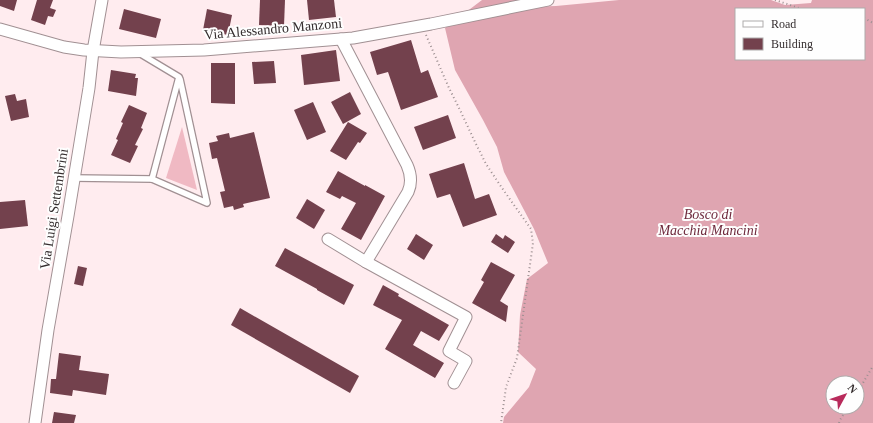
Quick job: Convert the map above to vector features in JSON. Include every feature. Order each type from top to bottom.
[{"type":"street","name":"Via Luigi Settembrini","points":[[35,423],[48,330],[89,88],[93,51],[102,0]]},
{"type":"street","name":"Via Alessandro Manzoni","points":[[0,29],[68,48],[93,51],[136,52],[204,50],[353,38],[422,26],[548,0]]},
{"type":"street","points":[[341,39],[407,166],[411,179],[408,192],[366,262]]},
{"type":"street","points":[[328,238],[366,262],[466,317],[449,351],[466,361],[454,383]]},
{"type":"lane","points":[[74,178],[152,179],[208,203],[179,77],[136,52]]},
{"type":"lane","points":[[152,179],[179,77]]},
{"type":"path","points":[[775,0],[799,8]]},
{"type":"path","points":[[422,26],[448,88],[486,164],[531,229],[533,243],[517,358],[506,387],[502,423]]},
{"type":"path","points":[[865,380],[873,366]]},
{"type":"shaded area","points":[[182,127],[197,190],[166,178]]},
{"type":"green space","name":"Bosco di Macchia Mancini","points":[[482,0],[517,0],[523,7],[556,6],[619,0],[771,0],[785,5],[811,3],[812,0],[873,0],[873,423],[503,423],[504,417],[529,387],[536,369],[518,352],[520,315],[527,279],[548,263],[534,229],[504,172],[497,147],[455,70],[445,28]]},
{"type":"building","points":[[0,0],[17,0],[14,11],[0,6]]},
{"type":"building","points":[[37,0],[53,0],[50,8],[56,10],[53,17],[48,16],[45,25],[31,20]]},
{"type":"building","points":[[260,0],[285,0],[284,26],[259,25]]},
{"type":"building","points":[[307,0],[334,0],[336,17],[309,20]]},
{"type":"building","points":[[124,9],[161,19],[156,38],[119,29]]},
{"type":"building","points":[[207,9],[232,15],[228,35],[203,30]]},
{"type":"building","points":[[411,40],[421,73],[428,70],[438,97],[401,110],[388,72],[377,75],[370,52]]},
{"type":"building","points":[[336,50],[340,81],[304,85],[301,55]]},
{"type":"building","points":[[274,61],[276,83],[254,84],[252,62]]},
{"type":"building","points":[[211,63],[235,63],[235,104],[211,103]]},
{"type":"building","points":[[111,70],[136,74],[135,78],[138,78],[136,96],[108,91]]},
{"type":"building","points":[[350,92],[361,114],[343,124],[331,102]]},
{"type":"building","points":[[15,94],[17,101],[26,99],[29,117],[11,121],[5,96]]},
{"type":"building","points":[[313,102],[326,132],[307,140],[294,110]]},
{"type":"building","points":[[129,105],[147,113],[141,128],[143,129],[135,145],[138,146],[130,163],[111,155],[118,140],[116,139],[123,123],[121,122]]},
{"type":"building","points":[[448,115],[456,138],[423,150],[414,127]]},
{"type":"building","points":[[348,122],[367,133],[360,143],[358,142],[346,160],[330,151]]},
{"type":"building","points":[[254,132],[270,198],[243,204],[244,207],[234,210],[233,206],[224,208],[220,192],[225,191],[217,158],[212,159],[209,143],[218,141],[216,136],[229,133],[230,138]]},
{"type":"building","points":[[464,163],[475,199],[489,194],[497,215],[463,227],[450,194],[437,198],[429,174]]},
{"type":"building","points":[[338,171],[385,196],[361,240],[341,229],[356,203],[342,196],[340,199],[326,192]]},
{"type":"building","points":[[307,199],[325,210],[314,229],[296,218]]},
{"type":"building","points":[[25,200],[28,226],[0,229],[0,202]]},
{"type":"building","points":[[416,234],[433,245],[424,260],[407,249]]},
{"type":"building","points":[[496,234],[503,239],[505,235],[515,242],[508,253],[491,242]]},
{"type":"building","points":[[285,248],[354,285],[344,305],[275,266]]},
{"type":"building","points":[[491,262],[515,275],[500,301],[508,306],[506,322],[472,303],[484,282],[481,280]]},
{"type":"building","points":[[78,266],[87,268],[83,286],[74,284]]},
{"type":"building","points":[[383,285],[399,294],[398,296],[449,325],[439,341],[421,331],[413,345],[444,363],[435,378],[385,349],[402,320],[373,305]]},
{"type":"building","points":[[240,308],[359,376],[350,393],[231,325]]},
{"type":"building","points":[[59,353],[81,356],[79,370],[109,374],[106,395],[73,390],[72,396],[50,393],[51,379],[56,379]]},
{"type":"building","points":[[54,412],[76,415],[74,423],[52,423]]}]
